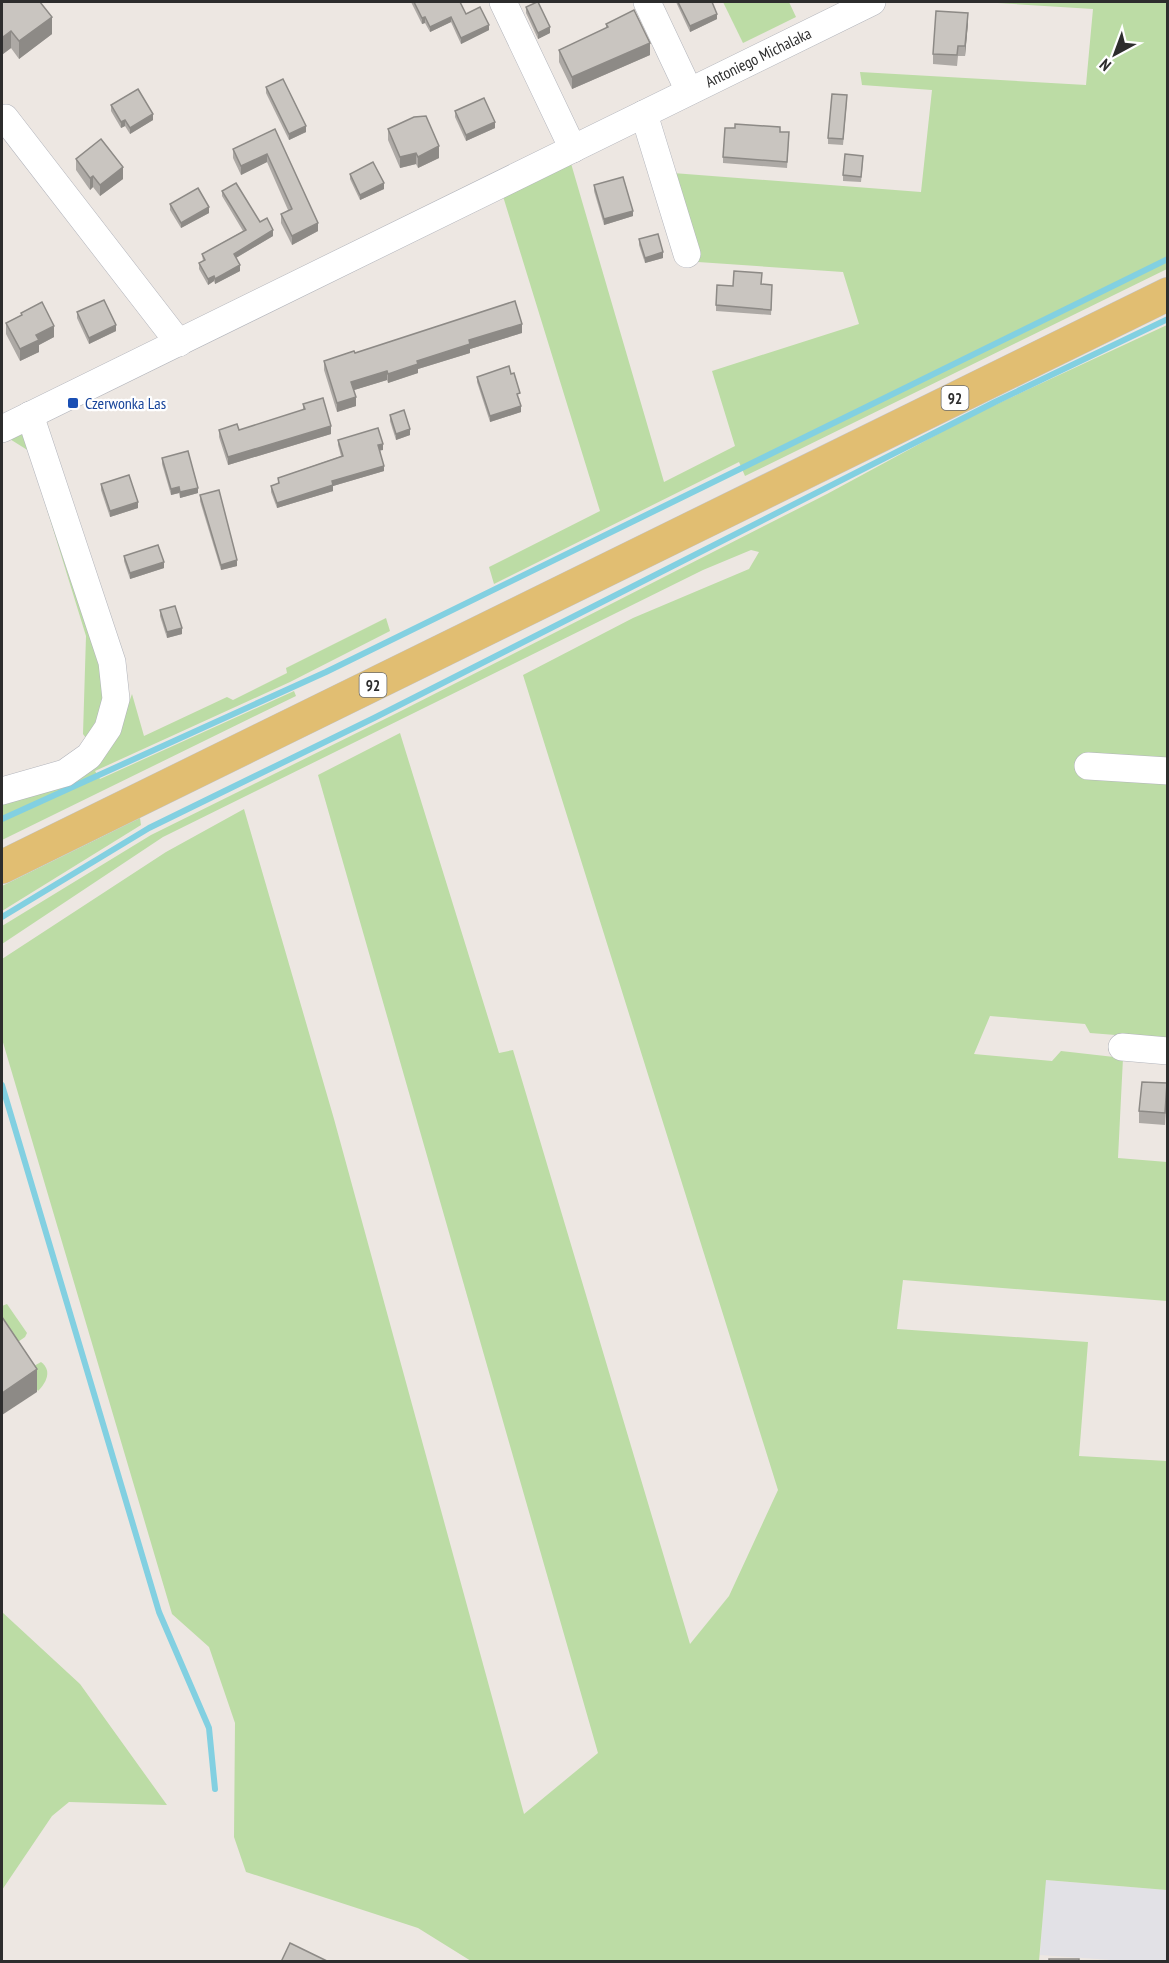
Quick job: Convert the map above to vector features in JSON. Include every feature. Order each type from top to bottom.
[{"type":"main road","name":"92","points":[[2,867],[1167,294]]},
{"type":"street","points":[[502,2],[573,149]]},
{"type":"street","points":[[647,2],[689,91]]},
{"type":"street","name":"Antoniego Michalaka","points":[[2,429],[872,2]]},
{"type":"street","points":[[644,114],[687,254]]},
{"type":"street","points":[[5,118],[179,343]]},
{"type":"street","points":[[2,791],[65,773],[89,756],[108,729],[116,699],[112,662],[30,415]]},
{"type":"street","points":[[1088,766],[1167,771]]},
{"type":"street","points":[[1122,1047],[1167,1051]]},
{"type":"shaded area","points":[[1045,1880],[1167,1890],[1167,1961],[1125,1961],[1040,1955]]},
{"type":"green space","points":[[723,2],[789,2],[796,17],[743,43]]},
{"type":"green space","points":[[982,2],[1167,2],[1167,269],[745,476],[739,462],[494,584],[489,567],[600,511],[502,193],[570,160],[664,482],[735,446],[712,371],[859,324],[843,272],[698,262],[673,173],[921,192],[932,90],[862,85],[860,72],[1086,85],[1093,9]]},
{"type":"green space","points":[[1167,325],[1167,1039],[1090,1033],[1085,1024],[990,1016],[974,1054],[1052,1061],[1061,1051],[1123,1058],[1118,1158],[1167,1162],[1167,1301],[903,1280],[897,1329],[1088,1342],[1079,1456],[1167,1461],[1167,1890],[1046,1880],[1039,1961],[471,1961],[418,1928],[246,1872],[234,1837],[235,1723],[209,1647],[172,1614],[2,1039],[2,959],[166,852],[244,809],[334,1119],[524,1814],[598,1753],[318,775],[400,733],[499,1053],[513,1050],[690,1644],[729,1596],[778,1490],[523,675],[633,618],[749,569],[759,552],[751,550],[703,570],[163,837],[2,944],[2,926],[151,835],[397,713],[827,494],[971,416]]},
{"type":"green space","points":[[24,433],[107,689],[92,746],[83,734],[86,636],[29,451],[5,436]]},
{"type":"green space","points":[[386,618],[390,631],[290,682],[95,771],[100,779],[294,691],[296,696],[2,840],[2,799],[118,733],[132,694],[144,736],[227,697],[233,700],[287,673],[286,668]]},
{"type":"green space","points":[[140,818],[141,825],[2,911],[2,886]]},
{"type":"green space","points":[[7,1304],[27,1333],[15,1344],[2,1324],[2,1306]]},
{"type":"green space","points":[[41,1362],[46,1369],[47,1376],[38,1391],[25,1371]]},
{"type":"green space","points":[[2,1612],[80,1684],[167,1805],[69,1802],[52,1816],[2,1890]]},
{"type":"building","points":[[2,2],[40,2],[52,17],[19,41],[11,31],[3,37]]},
{"type":"building","points":[[414,2],[460,2],[466,14],[480,7],[489,25],[461,38],[451,17],[430,27],[425,17],[422,18]]},
{"type":"building","points":[[538,2],[550,27],[538,33],[526,7]]},
{"type":"building","points":[[678,2],[712,2],[717,14],[690,26]]},
{"type":"building","points":[[634,10],[650,43],[572,77],[559,50],[608,27],[606,24]]},
{"type":"building","points":[[936,11],[968,13],[965,46],[958,46],[957,55],[933,54]]},
{"type":"building","points":[[283,79],[306,126],[289,134],[266,87]]},
{"type":"building","points":[[138,89],[153,114],[130,128],[125,120],[121,122],[111,105]]},
{"type":"building","points":[[832,94],[847,95],[843,139],[828,138]]},
{"type":"building","points":[[484,98],[495,122],[466,135],[455,111]]},
{"type":"building","points":[[426,116],[439,146],[418,157],[416,153],[400,157],[388,129],[414,117]]},
{"type":"building","points":[[735,124],[780,127],[780,132],[789,132],[787,162],[723,157],[725,128],[735,128]]},
{"type":"building","points":[[275,129],[318,223],[292,236],[281,214],[292,209],[267,154],[241,166],[233,149]]},
{"type":"building","points":[[101,139],[123,167],[100,185],[93,176],[90,178],[76,159]]},
{"type":"building","points":[[845,154],[863,156],[861,177],[843,175]]},
{"type":"building","points":[[373,162],[384,183],[360,195],[350,174]]},
{"type":"building","points":[[623,177],[633,211],[604,219],[594,185]]},
{"type":"building","points":[[236,183],[260,222],[267,218],[273,230],[234,254],[240,265],[215,279],[214,276],[208,279],[199,263],[205,260],[202,254],[246,230],[222,191]]},
{"type":"building","points":[[198,188],[209,207],[181,223],[170,204]]},
{"type":"building","points":[[658,234],[663,252],[645,258],[639,239]]},
{"type":"building","points":[[734,271],[762,273],[761,284],[772,285],[771,310],[716,305],[717,285],[733,286]]},
{"type":"building","points":[[104,300],[116,325],[89,338],[77,312]]},
{"type":"building","points":[[515,301],[522,324],[469,340],[470,344],[417,361],[418,364],[388,374],[387,371],[351,382],[356,397],[337,403],[324,361]]},
{"type":"building","points":[[42,302],[54,326],[36,335],[39,340],[20,349],[6,323]]},
{"type":"building","points":[[509,366],[511,374],[514,373],[520,393],[517,394],[521,406],[490,416],[477,377]]},
{"type":"building","points":[[323,398],[331,426],[228,457],[219,430],[237,424],[239,430],[305,409],[303,404]]},
{"type":"building","points":[[404,410],[410,429],[396,434],[390,415]]},
{"type":"building","points":[[378,428],[383,444],[378,445],[384,466],[332,481],[333,485],[277,503],[271,486],[279,483],[278,478],[343,456],[338,440]]},
{"type":"building","points":[[188,451],[198,488],[180,492],[179,487],[171,489],[162,458]]},
{"type":"building","points":[[129,475],[138,502],[110,511],[101,484]]},
{"type":"building","points":[[219,490],[237,560],[221,565],[200,495]]},
{"type":"building","points":[[158,545],[164,562],[130,573],[124,556]]},
{"type":"building","points":[[175,606],[182,628],[167,632],[160,610]]},
{"type":"building","points":[[1142,1082],[1167,1083],[1165,1113],[1139,1111]]},
{"type":"building","points":[[2,1317],[37,1369],[2,1393]]},
{"type":"building","points":[[290,1943],[329,1962],[281,1962]]},
{"type":"building","points":[[1049,1959],[1079,1959],[1079,1962],[1049,1962]]},
{"type":"waterway","points":[[2,819],[326,672],[1168,259]]},
{"type":"waterway","points":[[2,917],[149,828],[374,718],[995,402],[1168,319]]},
{"type":"waterway","points":[[2,1085],[159,1612],[209,1728],[215,1789]]},
{"type":"place","name":"Czerwonka Las","points":[[73,403]]}]
